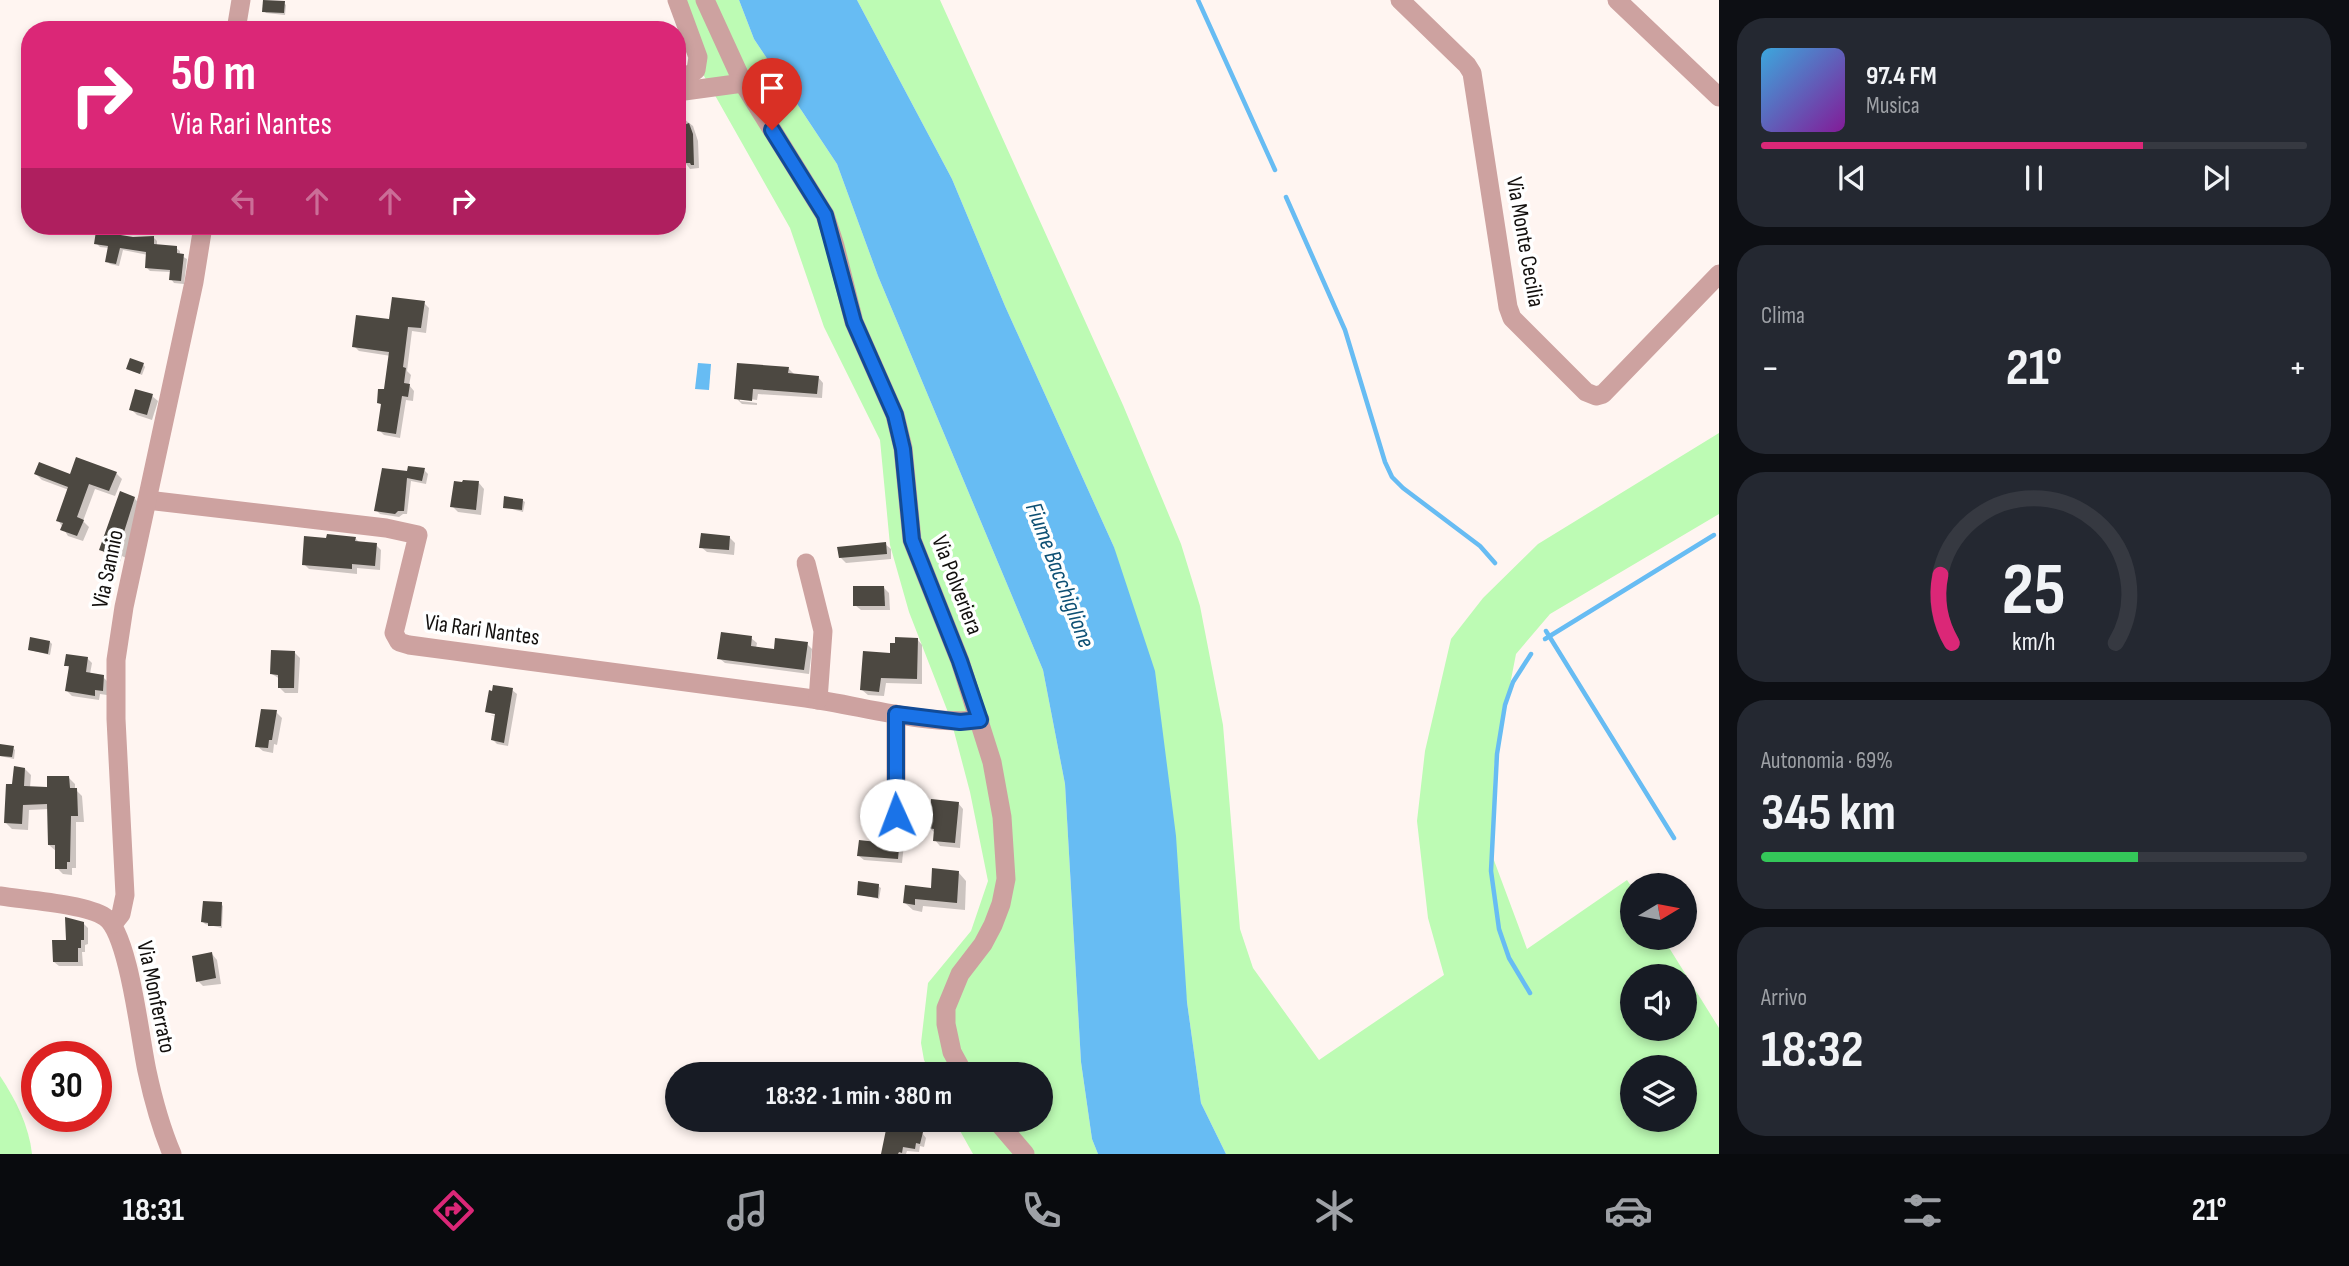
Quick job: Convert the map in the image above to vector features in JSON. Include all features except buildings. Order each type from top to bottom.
[{"type":"street","points":[[238,21],[242,0]]},
{"type":"street","points":[[677,0],[685,21]]},
{"type":"street","name":"Via Polveriera","points":[[705,0],[743,83],[825,215],[854,322],[895,415],[903,449],[912,540],[960,661],[992,762],[1002,817],[1006,879],[993,925],[983,944],[960,974],[946,1008],[946,1024],[952,1052],[957,1062]]},
{"type":"street","name":"Via Monte Cecilia","points":[[1400,0],[1472,73],[1508,307],[1512,318],[1586,392],[1596,396],[1603,394],[1719,274]]},
{"type":"street","points":[[1617,0],[1719,97]]},
{"type":"street","points":[[686,24],[698,57],[696,70],[686,77]]},
{"type":"street","points":[[686,91],[743,83]]},
{"type":"street","name":"Via Sannio","points":[[113,924],[121,914],[125,895],[116,719],[116,660],[202,235]]},
{"type":"street","name":"Via Rari Nantes","points":[[147,500],[386,528],[418,535],[394,633],[399,642],[409,645],[818,700],[896,714],[960,722],[980,720]]},
{"type":"street","points":[[806,563],[822,631],[818,700]]},
{"type":"street","points":[[896,714],[896,815]]},
{"type":"street","name":"Via Monferrato","points":[[0,896],[87,910],[104,916],[113,924],[123,947],[148,1073],[172,1154]]},
{"type":"street","points":[[1007,1132],[1026,1154]]},
{"type":"green space","points":[[673,0],[739,0],[754,39],[837,164],[878,276],[1043,670],[1065,784],[1081,1062],[1092,1139],[1098,1154],[973,1154],[961,1132],[1053,1132],[1053,1062],[924,1060],[921,1043],[928,983],[971,931],[988,881],[970,792],[951,720],[909,612],[890,545],[880,440],[824,327],[790,228],[695,60],[686,35],[686,21],[681,21]]},
{"type":"green space","points":[[857,0],[940,0],[1123,405],[1181,544],[1200,606],[1223,725],[1240,929],[1253,968],[1319,1060],[1444,975],[1428,918],[1417,821],[1425,751],[1451,639],[1483,598],[1538,544],[1719,433],[1719,514],[1550,614],[1516,654],[1494,767],[1492,855],[1527,949],[1620,885],[1620,950],[1670,950],[1679,964],[1620,964],[1620,1041],[1697,1041],[1697,993],[1719,1028],[1719,1154],[1226,1154],[1201,1103],[1114,547],[1005,306],[952,179]]},
{"type":"green space","points":[[0,1076],[21,1114],[21,1132],[28,1132],[32,1154],[0,1154]]},
{"type":"water","name":"Fiume Bacchiglione","points":[[739,0],[857,0],[952,179],[1005,306],[1114,547],[1155,671],[1176,836],[1187,1002],[1201,1103],[1226,1154],[1098,1154],[1092,1139],[1081,1062],[1065,784],[1043,670],[878,276],[837,164],[754,39]]},
{"type":"water","points":[[698,363],[711,364],[709,390],[695,389]]},
{"type":"waterway","points":[[1198,0],[1275,170]]},
{"type":"waterway","points":[[1286,197],[1345,330],[1392,477],[1480,546],[1495,563]]},
{"type":"waterway","points":[[1545,639],[1714,535]]},
{"type":"waterway","points":[[1546,631],[1674,838]]},
{"type":"waterway","points":[[1530,993],[1509,958],[1499,929],[1491,871],[1497,754],[1505,705],[1513,682],[1531,654]]},
{"type":"route","points":[[772,130],[825,215],[854,322],[895,415],[903,449],[912,540],[960,661],[980,720],[960,722],[896,714],[896,815]]}]
